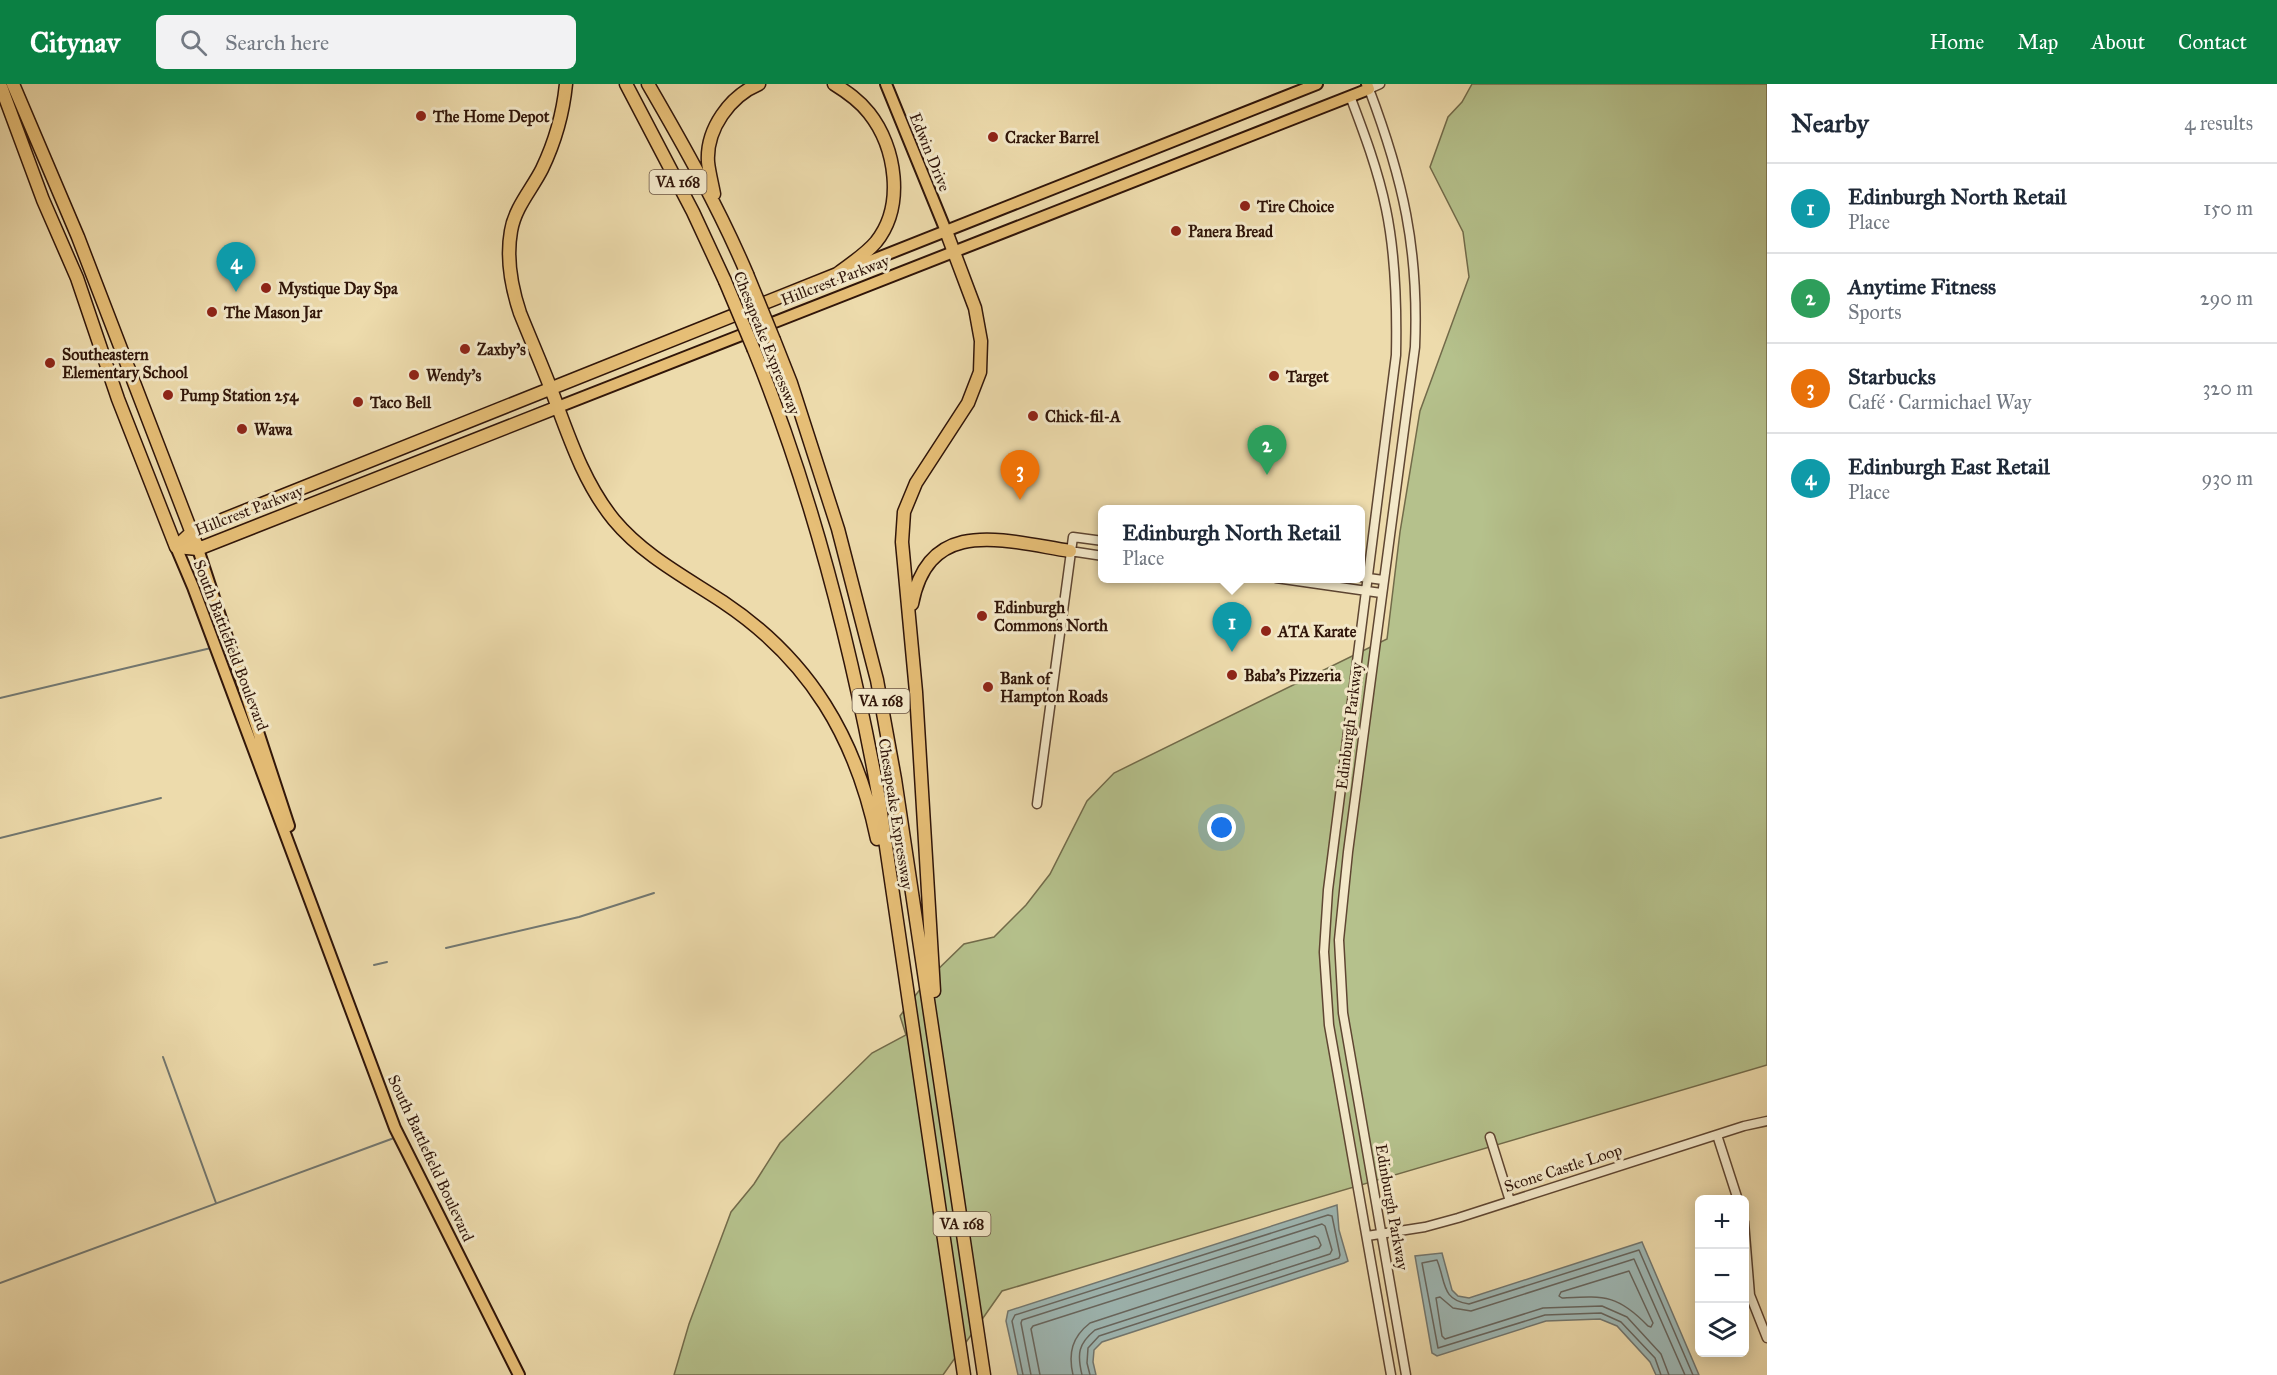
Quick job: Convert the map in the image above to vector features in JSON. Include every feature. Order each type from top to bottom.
[{"type":"highway","name":"South Battlefield Boulevard","points":[[0,84],[48,214],[76,278],[118,399],[176,547]]},
{"type":"highway","name":"South Battlefield Boulevard","points":[[13,84],[78,237],[198,549]]},
{"type":"highway","points":[[566,84],[561,115],[551,148],[514,221],[508,252],[513,293],[586,477],[615,521],[644,549],[740,614],[774,641],[801,672],[833,716],[862,778],[903,968]]},
{"type":"highway","name":"Chesapeake Expressway","points":[[626,84],[693,212],[754,350],[792,450],[814,518],[851,658],[879,799],[964,1375]]},
{"type":"highway","name":"Chesapeake Expressway","points":[[648,84],[698,172],[747,274],[791,383],[838,529],[877,680],[895,779],[984,1375]]},
{"type":"highway","points":[[731,237],[714,195],[708,159],[711,140],[715,127],[735,99],[748,88],[759,84]]},
{"type":"highway","points":[[834,84],[853,96],[879,128],[890,159],[894,189],[892,210],[876,242],[837,274]]},
{"type":"highway","points":[[940,1073],[902,542],[904,512],[916,483],[968,403],[980,372],[979,324],[946,231]]},
{"type":"highway","name":"Hillcrest Parkway","points":[[176,547],[192,532],[837,274]]},
{"type":"highway","name":"Hillcrest Parkway","points":[[176,547],[198,549],[558,407]]},
{"type":"highway","points":[[909,620],[916,585],[925,566],[939,552],[947,548],[962,542],[987,539],[1070,551]]},
{"type":"main road","name":"Edwin Drive","points":[[886,84],[946,231]]},
{"type":"main road","points":[[1270,102],[1300,84]]},
{"type":"main road","name":"Hillcrest Parkway","points":[[837,274],[1317,84]]},
{"type":"main road","name":"Edinburgh Parkway","points":[[1346,84],[1350,96]]},
{"type":"main road","name":"Hillcrest Parkway","points":[[558,407],[1350,96],[1368,86]]},
{"type":"main road","name":"South Battlefield Boulevard","points":[[176,547],[395,1128],[519,1375]]},
{"type":"main road","name":"South Battlefield Boulevard","points":[[198,549],[316,915]]},
{"type":"street","name":"Hillcrest Parkway","points":[[1368,86],[1380,84]]},
{"type":"street","name":"Edinburgh Parkway","points":[[1368,86],[1402,187],[1412,244],[1416,295],[1414,362],[1381,593],[1342,896],[1339,954],[1344,1028],[1406,1375]]},
{"type":"street","name":"Edinburgh Parkway","points":[[1350,96],[1371,151],[1392,243],[1396,297],[1395,370],[1365,578],[1367,591],[1328,890],[1324,952],[1325,988],[1330,1032],[1391,1375]]},
{"type":"street","points":[[1037,804],[1073,537],[1098,540]]},
{"type":"street","points":[[1070,551],[1098,554]]},
{"type":"street","points":[[1365,578],[1383,580]]},
{"type":"street","points":[[1306,583],[1381,593]]},
{"type":"street","name":"Scone Castle Loop","points":[[1367,1236],[1442,1223],[1767,1121]]},
{"type":"street","points":[[1717,1135],[1736,1195]]},
{"type":"street","points":[[1490,1137],[1510,1201]]},
{"type":"street","points":[[1746,1249],[1750,1295],[1767,1338]]},
{"type":"green space","points":[[1472,84],[1767,84],[1767,1065],[1002,1291],[943,1375],[674,1375],[689,1324],[731,1212],[754,1184],[780,1143],[872,1053],[906,1035],[900,1016],[927,980],[964,944],[994,937],[1026,905],[1050,874],[1087,801],[1114,773],[1387,639],[1400,532],[1420,411],[1469,277],[1463,232],[1430,167],[1448,117],[1462,102]]},
{"type":"water","points":[[1337,1205],[1339,1230],[1348,1261],[1102,1342],[1094,1350],[1093,1362],[1096,1375],[1018,1375],[1006,1321],[1008,1311]]},
{"type":"water","points":[[1642,1242],[1699,1375],[1656,1375],[1650,1362],[1617,1326],[1600,1319],[1546,1321],[1437,1356],[1432,1353],[1415,1256],[1442,1253],[1452,1290],[1458,1296],[1469,1298]]},
{"type":"waterway","points":[[0,698],[211,648]]},
{"type":"waterway","points":[[0,838],[161,798]]},
{"type":"waterway","points":[[446,948],[579,917],[654,893]]},
{"type":"waterway","points":[[374,965],[387,962]]},
{"type":"waterway","points":[[163,1057],[216,1203]]},
{"type":"waterway","points":[[0,1283],[394,1138]]},
{"type":"place","name":"The Home Depot","points":[[421,116]]},
{"type":"place","name":"Cracker Barrel","points":[[993,137]]},
{"type":"place","name":"Tire Choice","points":[[1245,206]]},
{"type":"place","name":"Panera Bread","points":[[1176,231]]},
{"type":"place","name":"Mystique Day Spa","points":[[266,288]]},
{"type":"place","name":"Edinburgh East Retail","points":[[236,292]]},
{"type":"place","name":"The Mason Jar","points":[[212,312]]},
{"type":"place","name":"Zaxby's","points":[[465,349]]},
{"type":"place","name":"Southeastern Elementary School","points":[[50,363]]},
{"type":"place","name":"Wendy's","points":[[414,375]]},
{"type":"place","name":"Target","points":[[1274,376]]},
{"type":"place","name":"Pump Station 254","points":[[168,395]]},
{"type":"place","name":"Taco Bell","points":[[358,402]]},
{"type":"place","name":"Chick-fil-A","points":[[1033,416]]},
{"type":"place","name":"Wawa","points":[[242,429]]},
{"type":"place","name":"Anytime Fitness","points":[[1267,475]]},
{"type":"place","name":"Starbucks","points":[[1020,500]]},
{"type":"place","name":"Edinburgh Commons North","points":[[982,616]]},
{"type":"place","name":"ATA Karate","points":[[1266,631]]},
{"type":"place","name":"Edinburgh North Retail","points":[[1232,652]]},
{"type":"place","name":"Baba’s Pizzeria","points":[[1232,675]]},
{"type":"place","name":"Bank of Hampton Roads","points":[[988,687]]}]
